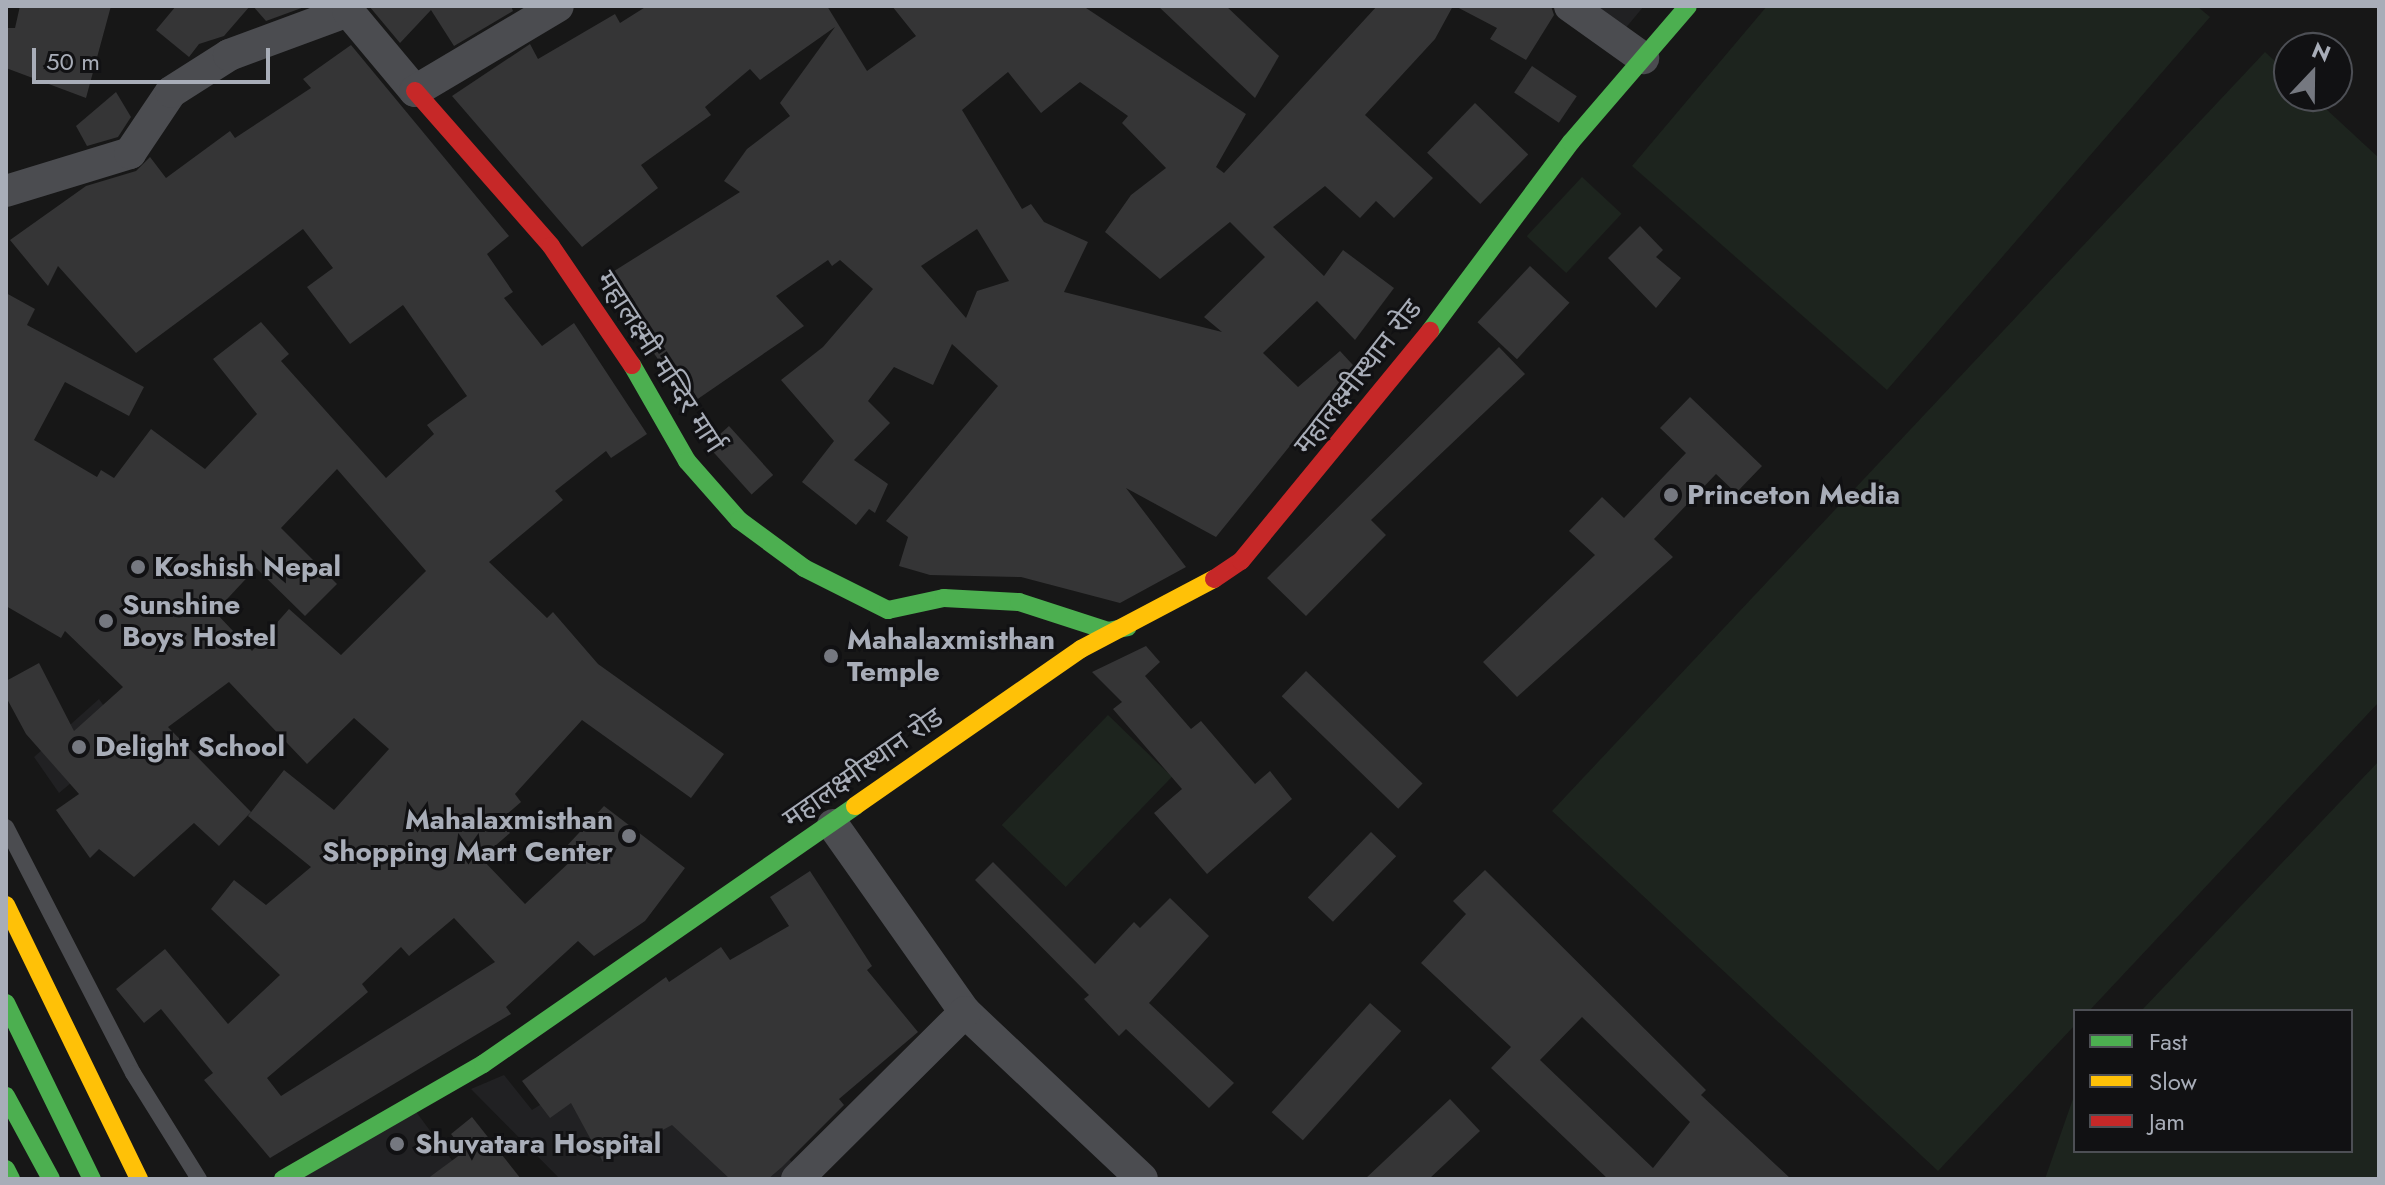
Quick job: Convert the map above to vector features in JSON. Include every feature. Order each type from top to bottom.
[{"type":"main road","name":"महालक्ष्मीस्थान रोड","points":[[283,1179],[483,1064],[656,938],[833,825],[1081,649],[1135,626],[1241,561],[1307,488],[1643,58],[1688,6]]},
{"type":"main road","name":"महालक्ष्मी मन्दिर मार्ग","points":[[415,91],[551,246],[665,412],[687,461],[739,520],[804,568],[888,610],[944,598],[1019,602],[1108,631],[1135,626]]},
{"type":"main road","points":[[6,905],[139,1179]]},
{"type":"main road","points":[[6,1003],[92,1179]]},
{"type":"main road","points":[[6,1096],[51,1179]]},
{"type":"main road","points":[[6,1169],[11,1179]]},
{"type":"street","points":[[6,191],[130,153],[183,85],[229,55],[350,8],[415,91],[558,6]]},
{"type":"street","points":[[1570,6],[1643,58]]},
{"type":"street","points":[[833,825],[965,1012],[1142,1179]]},
{"type":"street","points":[[797,1179],[965,1012]]},
{"type":"lane","points":[[6,827],[133,1073],[199,1179]]},
{"type":"shaded area","points":[[1580,6],[1644,6],[1619,36]]},
{"type":"shaded area","points":[[1767,6],[2197,6],[2210,17],[1887,390],[1632,166]]},
{"type":"shaded area","points":[[2265,52],[2273,59],[2273,112],[2329,112],[2379,158],[2379,702],[2091,1009],[2073,1009],[2073,1027],[1938,1171],[1552,811]]},
{"type":"shaded area","points":[[1582,177],[1621,214],[1566,273],[1527,236]]},
{"type":"shaded area","name":"Delight School","points":[[99,699],[126,737],[59,793],[34,757]]},
{"type":"shaded area","points":[[1108,715],[1172,777],[1066,887],[1002,825]]},
{"type":"shaded area","points":[[2379,761],[2379,1179],[2045,1179],[2073,1099],[2073,1153],[2353,1153],[2353,1009],[2143,1009]]},
{"type":"shaded area","points":[[627,1049],[713,1085],[795,1165],[783,1179],[560,1179],[471,1089],[504,1075],[532,1110]]},
{"type":"shaded area","name":"Shuvatara Hospital","points":[[414,1109],[466,1179],[294,1179]]},
{"type":"building","points":[[20,6],[111,6],[86,98],[6,68],[6,28],[15,28]]},
{"type":"building","points":[[176,6],[250,6],[224,36],[199,44],[189,57],[156,30]]},
{"type":"building","points":[[253,6],[307,6],[266,21]]},
{"type":"building","points":[[369,6],[511,6],[513,11],[454,46],[431,10],[400,43]]},
{"type":"building","points":[[647,6],[827,6],[867,71],[916,36],[892,6],[1083,6],[1246,114],[1216,167],[1224,173],[1377,6],[1453,6],[1435,39],[1365,115],[1433,178],[1394,218],[1376,201],[1360,218],[1325,186],[1273,227],[1324,276],[1343,250],[1394,288],[1355,340],[1317,301],[1263,353],[1298,387],[1340,351],[1364,377],[1314,434],[1306,426],[1216,537],[1126,488],[1186,567],[1120,603],[1021,577],[930,575],[899,566],[908,537],[886,521],[998,386],[952,344],[933,385],[894,367],[868,401],[890,423],[854,460],[888,484],[875,513],[869,509],[856,525],[802,482],[834,441],[781,380],[823,347],[873,289],[840,260],[832,266],[828,260],[776,296],[804,326],[689,405],[603,278],[740,192],[724,181],[747,149],[790,116],[780,103],[835,27],[760,80],[750,69],[705,107],[711,115],[641,165],[658,188],[582,247],[452,96],[530,44],[538,59],[615,14],[620,23]],"holes":[[[1008,72],[1041,113],[1080,82],[1128,116],[1122,123],[1166,168],[1131,195],[1105,232],[1160,279],[1230,222],[1265,257],[1204,317],[1222,332],[1064,292],[1088,242],[1044,222],[1031,204],[1022,209],[962,110]],[[977,229],[1009,281],[977,291],[966,318],[921,266]]]},
{"type":"building","points":[[1158,6],[1226,6],[1279,56],[1255,98]]},
{"type":"building","points":[[1455,6],[1551,6],[1554,15],[1526,60],[1490,39],[1497,28]]},
{"type":"building","points":[[351,45],[509,236],[487,254],[513,292],[504,298],[542,346],[574,323],[647,434],[611,458],[606,451],[555,491],[563,500],[489,562],[547,618],[553,612],[598,664],[724,754],[691,798],[582,720],[515,794],[521,802],[500,820],[510,833],[481,858],[525,904],[574,858],[564,849],[604,806],[685,868],[645,921],[594,956],[578,941],[506,1007],[511,1014],[270,1158],[204,1080],[213,1073],[161,1009],[144,1023],[116,989],[165,949],[228,1024],[280,975],[211,909],[234,880],[266,905],[311,867],[248,816],[284,770],[334,810],[389,749],[354,718],[307,764],[229,682],[168,727],[251,812],[219,846],[194,823],[134,877],[99,849],[90,858],[56,810],[79,794],[26,734],[6,697],[6,681],[39,663],[74,731],[123,687],[65,631],[61,638],[6,606],[6,293],[35,309],[27,325],[144,387],[129,416],[65,382],[34,440],[97,477],[101,470],[114,478],[151,429],[205,469],[257,414],[213,359],[261,322],[289,354],[281,361],[386,478],[434,434],[427,425],[467,396],[403,305],[350,344],[307,287],[333,268],[303,229],[136,353],[58,266],[48,286],[10,240],[86,186],[136,171],[150,157],[166,178],[230,131],[235,138],[311,88],[303,79]],"holes":[[[337,469],[426,571],[341,655],[289,609],[252,651],[215,612],[256,568],[305,616],[337,584],[281,528]],[[454,918],[495,962],[281,1096],[267,1078],[368,992],[362,984],[401,947],[409,956]]]},
{"type":"building","points":[[1532,66],[1577,96],[1559,123],[1514,93]]},
{"type":"building","points":[[116,92],[131,117],[118,137],[87,146],[76,126]]},
{"type":"building","points":[[1475,103],[1528,154],[1480,204],[1427,153]]},
{"type":"building","points":[[1640,226],[1663,250],[1656,257],[1681,278],[1656,308],[1608,258]]},
{"type":"building","points":[[1530,266],[1569,303],[1517,359],[1477,322]]},
{"type":"building","points":[[1499,347],[1525,374],[1371,520],[1386,535],[1306,616],[1267,578]]},
{"type":"building","points":[[1690,397],[1762,466],[1736,493],[1716,474],[1654,539],[1673,557],[1517,697],[1483,662],[1595,555],[1569,531],[1602,497],[1624,518],[1686,453],[1660,428]]},
{"type":"building","points":[[729,426],[773,475],[752,494],[707,445]]},
{"type":"building","points":[[1146,646],[1160,662],[1145,676],[1191,729],[1201,721],[1255,784],[1270,771],[1292,799],[1207,874],[1154,813],[1182,789],[1113,709],[1122,702],[1092,672]]},
{"type":"building","points":[[1306,671],[1423,784],[1398,809],[1282,696]]},
{"type":"building","points":[[1371,832],[1396,856],[1333,922],[1308,897]]},
{"type":"building","points":[[993,862],[1095,964],[1134,922],[1140,928],[1170,898],[1209,936],[1149,1003],[1234,1083],[1209,1108],[1126,1029],[1119,1036],[1084,999],[1089,995],[975,880]]},
{"type":"building","points":[[1485,870],[1706,1090],[1701,1095],[1791,1179],[1608,1179],[1491,1068],[1511,1047],[1421,963],[1466,914],[1453,901]],"holes":[[[1582,1017],[1690,1122],[1653,1168],[1540,1060]]]},
{"type":"building","points":[[810,871],[872,966],[867,970],[918,1032],[839,1099],[844,1105],[782,1167],[768,1179],[730,1179],[672,1125],[603,1162],[571,1103],[550,1118],[522,1081],[666,977],[669,982],[721,947],[730,960],[789,926],[770,897]]},
{"type":"building","points":[[1370,1003],[1401,1031],[1303,1140],[1272,1112]]},
{"type":"building","points":[[1450,1099],[1480,1131],[1429,1179],[1365,1179]]},
{"type":"building","points":[[472,1117],[521,1179],[427,1179],[465,1151],[451,1134]]},
{"type":"traffic: fast","points":[[1430,331],[1571,142],[1688,6]]},
{"type":"traffic: fast","points":[[632,365],[687,461],[739,520],[804,568],[888,610],[944,598],[1019,602],[1108,631],[1128,627]]},
{"type":"traffic: fast","points":[[283,1179],[483,1064],[855,806]]},
{"type":"traffic: fast","points":[[6,1003],[92,1179]]},
{"type":"traffic: fast","points":[[6,1096],[51,1179]]},
{"type":"traffic: fast","points":[[6,1169],[11,1179]]},
{"type":"traffic: slow","points":[[855,806],[1081,649],[1214,579]]},
{"type":"traffic: slow","points":[[6,905],[139,1179]]},
{"type":"traffic: jam","points":[[415,91],[551,246],[632,365]]},
{"type":"traffic: jam","points":[[1214,579],[1241,561],[1430,331]]},
{"type":"place","name":"Princeton Media","points":[[1671,495]]},
{"type":"place","name":"Koshish Nepal","points":[[138,567]]},
{"type":"place","name":"Sunshine Boys Hostel","points":[[106,621]]},
{"type":"place","name":"Mahalaxmisthan Temple","points":[[831,656]]},
{"type":"place","name":"Delight School","points":[[79,747]]},
{"type":"place","name":"Mahalaxmisthan Shopping Mart Center","points":[[629,836]]},
{"type":"place","name":"Shuvatara Hospital","points":[[397,1144]]}]
